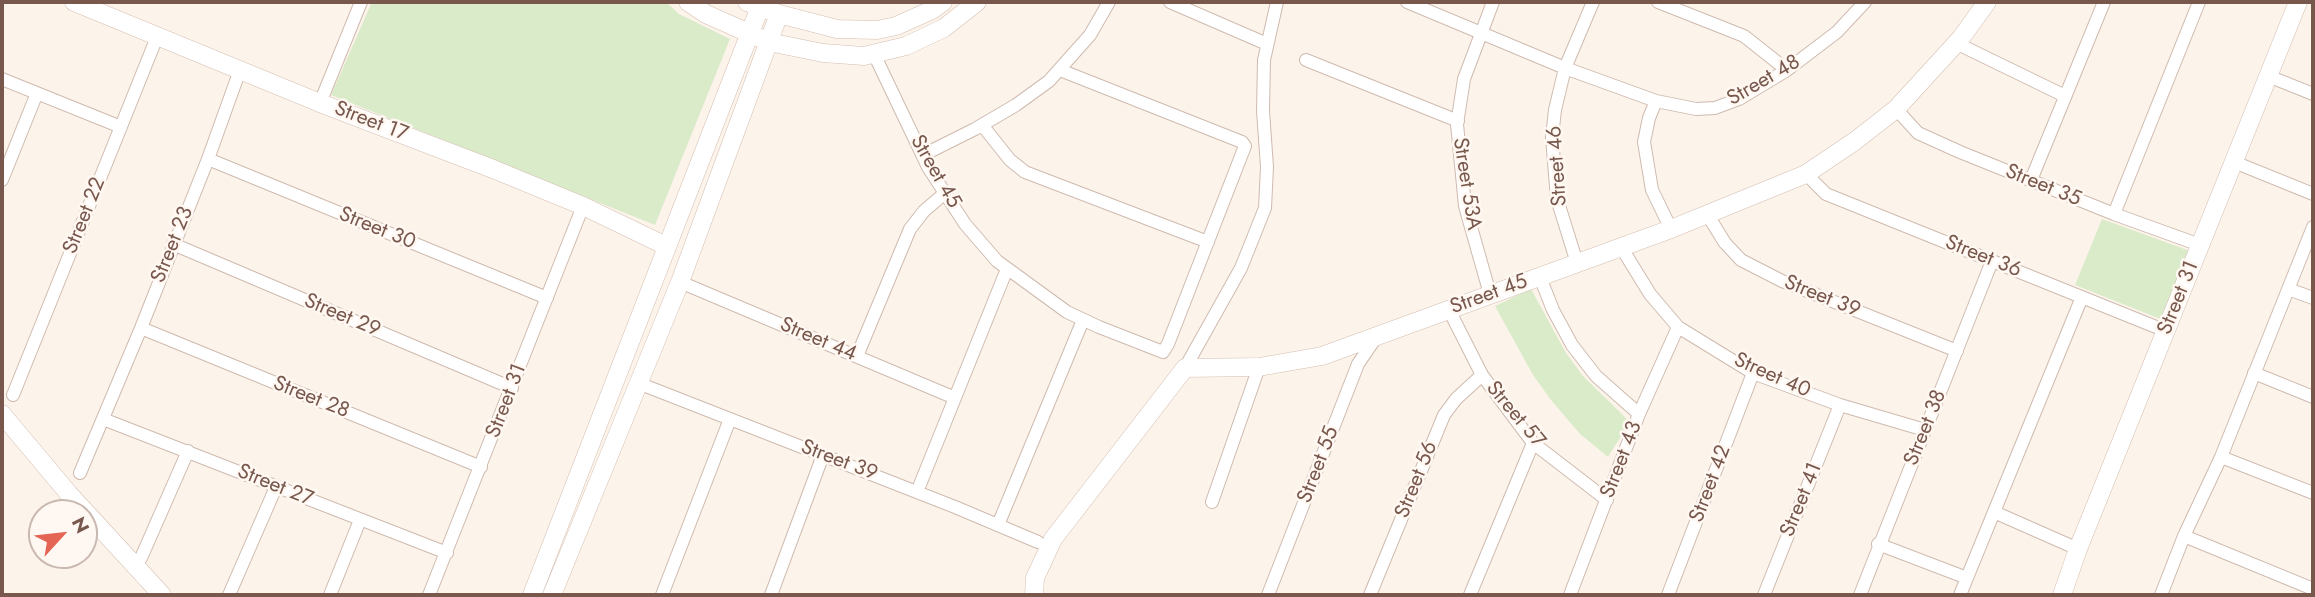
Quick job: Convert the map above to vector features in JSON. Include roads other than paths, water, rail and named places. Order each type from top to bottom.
[{"type":"street","name":"Street 17","points":[[74,2],[320,103],[583,206],[666,246]]},
{"type":"street","points":[[688,2],[706,14],[769,43],[823,53],[864,56],[906,46],[944,28],[977,2]]},
{"type":"street","points":[[531,595],[750,35],[753,4],[779,14],[837,29],[877,30],[896,26],[945,2],[959,17]]},
{"type":"street","points":[[923,155],[1016,105],[1060,70],[1090,35],[1109,2]]},
{"type":"street","points":[[1170,2],[1267,44]]},
{"type":"street","points":[[1034,595],[1035,578],[1053,539],[1185,368],[1241,268],[1265,208],[1267,167],[1263,111],[1264,60],[1277,2]]},
{"type":"street","name":"Street 48","points":[[1407,2],[1565,68],[1656,101],[1682,107],[1715,108],[1739,99],[1787,71],[1837,32],[1859,4]]},
{"type":"street","name":"Street 53A","points":[[1490,294],[1465,206],[1459,162],[1458,121],[1464,79],[1493,2]]},
{"type":"street","name":"Street 46","points":[[1577,263],[1557,199],[1552,136],[1565,68],[1593,2]]},
{"type":"street","points":[[1658,2],[1744,36],[1787,71]]},
{"type":"street","name":"Street 45","points":[[1185,368],[1259,367],[1322,356],[1671,229],[1806,174],[1896,109],[1956,43],[1987,2]]},
{"type":"street","points":[[2031,180],[2104,2]]},
{"type":"street","points":[[2114,214],[2199,2]]},
{"type":"street","name":"Street 31","points":[[2063,594],[2078,549],[2298,2]]},
{"type":"street","points":[[320,103],[357,3]]},
{"type":"street","points":[[552,595],[680,282],[779,14]]},
{"type":"street","name":"Street 22","points":[[13,396],[157,37]]},
{"type":"street","points":[[1956,43],[2065,96]]},
{"type":"street","name":"Street 45","points":[[874,54],[923,155],[945,193],[965,224],[1007,269],[1067,312],[1163,352],[1245,146],[1242,142],[1060,70]]},
{"type":"street","points":[[1306,60],[1458,121]]},
{"type":"street","name":"Street 23","points":[[80,473],[141,328],[240,70]]},
{"type":"street","points":[[2268,76],[2313,94]]},
{"type":"street","points":[[2,79],[121,127]]},
{"type":"street","points":[[2,180],[37,93]]},
{"type":"street","points":[[1656,101],[1644,142],[1652,190],[1671,229]]},
{"type":"street","name":"Street 35","points":[[1896,109],[1919,133],[1960,152],[2114,214],[2200,245]]},
{"type":"street","points":[[982,125],[1010,160],[1025,172],[1208,242]]},
{"type":"street","name":"Street 30","points":[[208,159],[547,298]]},
{"type":"street","points":[[2234,162],[2313,194]]},
{"type":"street","name":"Street 36","points":[[1806,174],[1826,194],[2165,331]]},
{"type":"street","points":[[857,356],[910,229],[924,211],[945,193]]},
{"type":"street","name":"Street 31","points":[[429,595],[583,206]]},
{"type":"street","name":"Street 39","points":[[1707,214],[1741,260],[1782,281],[1957,351]]},
{"type":"street","points":[[2161,595],[2184,536],[2221,457],[2313,227]]},
{"type":"street","name":"Street 29","points":[[173,244],[512,388]]},
{"type":"street","name":"Street 40","points":[[1621,247],[1650,294],[1678,327],[1754,373],[1840,405],[1925,430]]},
{"type":"street","name":"Street 38","points":[[1860,595],[1992,261]]},
{"type":"street","points":[[917,492],[1007,269]]},
{"type":"street","points":[[1540,276],[1553,310],[1572,345],[1596,376],[1639,414]]},
{"type":"street","name":"Street 44","points":[[680,282],[955,398]]},
{"type":"street","points":[[2288,289],[2313,298]]},
{"type":"street","points":[[1960,595],[2082,297]]},
{"type":"street","name":"Street 57","points":[[1448,310],[1482,376],[1533,443],[1607,500]]},
{"type":"street","points":[[998,525],[1083,320]]},
{"type":"street","name":"Street 43","points":[[1570,595],[1639,414],[1678,327]]},
{"type":"street","name":"Street 28","points":[[141,328],[481,467]]},
{"type":"street","name":"Street 55","points":[[1268,595],[1358,364],[1375,338]]},
{"type":"street","points":[[1212,502],[1259,367]]},
{"type":"street","name":"Street 42","points":[[1668,595],[1754,373]]},
{"type":"street","points":[[2254,373],[2313,397]]},
{"type":"street","name":"Street 56","points":[[1370,595],[1444,415],[1456,399],[1482,376]]},
{"type":"street","name":"Street 39","points":[[638,383],[1038,542]]},
{"type":"street","name":"Street 41","points":[[1764,595],[1840,405]]},
{"type":"street","points":[[2,414],[69,494],[162,595]]},
{"type":"street","name":"Street 27","points":[[103,419],[447,553]]},
{"type":"street","points":[[662,595],[730,419]]},
{"type":"street","points":[[1470,595],[1533,443]]},
{"type":"street","points":[[591,445],[610,451]]},
{"type":"street","points":[[141,558],[188,451]]},
{"type":"street","points":[[771,595],[823,455]]},
{"type":"street","points":[[2221,457],[2313,494]]},
{"type":"street","points":[[229,595],[276,487]]},
{"type":"street","points":[[1994,512],[2078,549]]},
{"type":"street","points":[[330,595],[360,520]]},
{"type":"street","points":[[2184,536],[2313,589]]},
{"type":"street","points":[[1878,544],[1967,578]]}]
